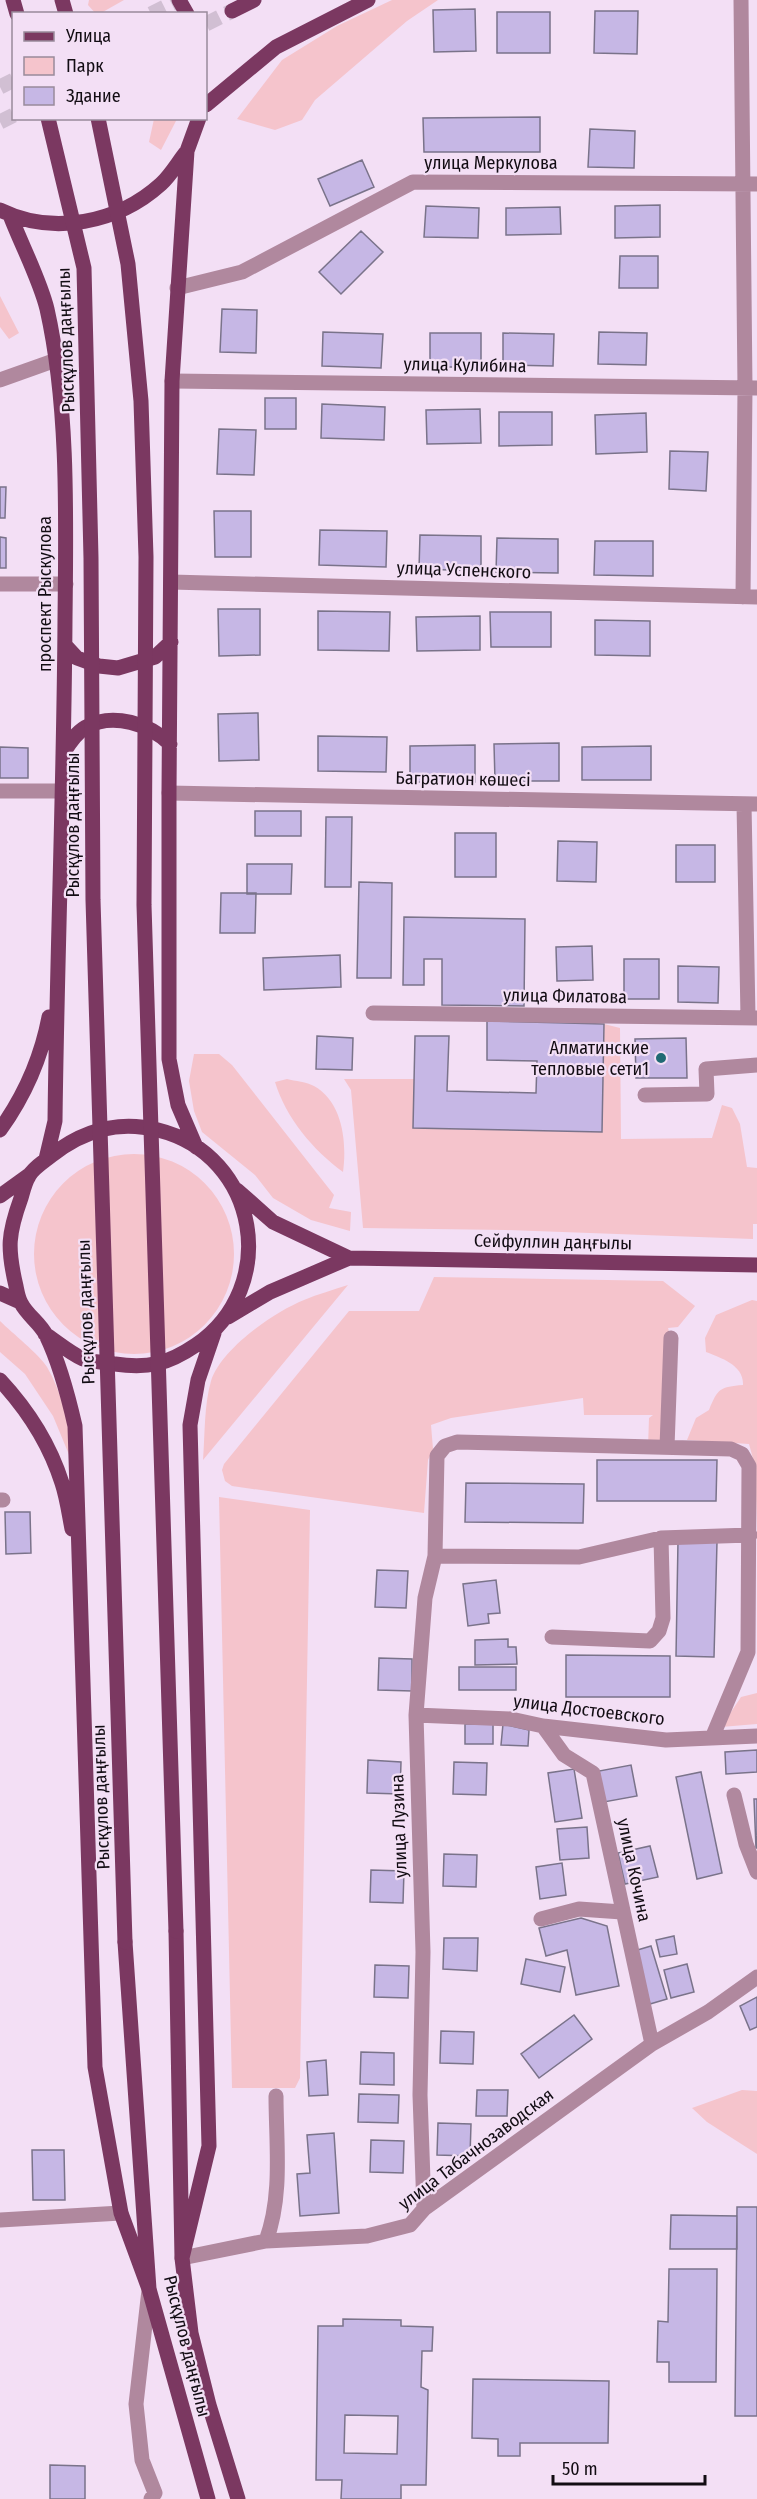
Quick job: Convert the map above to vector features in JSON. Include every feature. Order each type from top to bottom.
[{"type":"main road","points":[[231,11],[254,0]]},
{"type":"main road","points":[[207,104],[276,47],[368,0]]},
{"type":"main road","name":"Рысқұлов даңғылы","points":[[48,120],[84,268],[90,523],[93,900],[125,1942],[149,2289],[208,2499]]},
{"type":"main road","name":"Рысқұлов даңғылы","points":[[98,120],[128,264],[141,401],[146,557],[144,905],[176,1931],[182,2258],[191,2333],[209,2405],[238,2499]]},
{"type":"main road","points":[[5,212],[50,224],[90,222],[129,208],[162,184],[186,151],[198,120]]},
{"type":"main road","points":[[186,151],[172,381],[169,1059],[178,1106],[196,1147]]},
{"type":"main road","name":"проспект Рыскулова","points":[[5,212],[46,307],[56,360],[64,455],[66,584],[64,752],[57,982]]},
{"type":"main road","points":[[65,645],[77,658],[99,666],[118,668],[155,657],[171,642]]},
{"type":"main road","points":[[64,752],[74,737],[87,727],[110,721],[137,724],[160,735],[170,744]]},
{"type":"main road","points":[[0,1130],[17,1107],[32,1076],[46,1033],[57,982]]},
{"type":"main road","points":[[46,1159],[55,1121],[57,982]]},
{"type":"main road","points":[[0,1196],[72,1139],[108,1127],[142,1126],[172,1133],[196,1147],[219,1166],[237,1190],[247,1223],[249,1253],[241,1292],[226,1318],[213,1333],[176,1358],[137,1367],[84,1359],[45,1334]]},
{"type":"main road","points":[[29,1175],[10,1228],[9,1258],[20,1302],[45,1334],[66,1385],[75,1426],[95,2067],[121,2213],[149,2289]]},
{"type":"main road","name":"Сейфуллин даңғылы","points":[[237,1190],[273,1222],[349,1258]]},
{"type":"main road","name":"Сейфуллин даңғылы","points":[[226,1318],[270,1292],[349,1258],[755,1265]]},
{"type":"main road","points":[[0,1293],[20,1302]]},
{"type":"main road","points":[[182,2258],[209,2146],[190,1425],[198,1380],[213,1333]]},
{"type":"main road","points":[[0,1380],[18,1399],[45,1444],[63,1485],[79,1561]]},
{"type":"street","points":[[741,0],[750,184],[750,597]]},
{"type":"street","name":"улица Меркулова","points":[[177,288],[242,272],[413,182],[750,184]]},
{"type":"street","points":[[0,380],[56,360]]},
{"type":"street","name":"улица Кулибина","points":[[172,381],[751,388]]},
{"type":"street","name":"улица Успенского","points":[[171,582],[750,597]]},
{"type":"street","points":[[0,584],[66,584]]},
{"type":"street","points":[[0,791],[62,791]]},
{"type":"street","name":"Багратион көшесі","points":[[169,793],[751,804]]},
{"type":"street","points":[[751,804],[752,1018]]},
{"type":"street","name":"улица Филатова","points":[[373,1013],[752,1018]]},
{"type":"street","points":[[645,1095],[707,1094],[706,1069],[757,1065]]},
{"type":"street","points":[[671,1338],[667,1447],[731,1449],[742,1454],[749,1466],[748,1652],[712,1738]]},
{"type":"street","name":"улица Лузина","points":[[424,2209],[420,2095],[423,1952],[416,1715],[425,1598],[435,1556],[437,1456],[445,1446],[457,1442],[667,1447]]},
{"type":"street","points":[[435,1556],[579,1557],[661,1538],[750,1534]]},
{"type":"street","points":[[552,1637],[650,1641],[659,1631],[663,1618],[661,1538]]},
{"type":"street","name":"улица Достоевского","points":[[416,1715],[511,1719],[543,1726],[666,1740],[757,1736]]},
{"type":"street","name":"улица Кочина","points":[[543,1726],[564,1755],[593,1773],[652,2044]]},
{"type":"street","points":[[734,1796],[746,1844],[757,1872]]},
{"type":"street","points":[[541,1919],[579,1909],[622,1912]]},
{"type":"street","name":"улица Табачнозаводская","points":[[182,2258],[266,2241],[367,2236],[410,2225],[424,2209],[652,2044],[708,2012],[757,1977]]},
{"type":"street","points":[[266,2241],[274,2219],[276,2096]]},
{"type":"street","points":[[0,2220],[121,2213]]},
{"type":"street","points":[[149,2289],[136,2404],[142,2460],[155,2493],[151,2499]]},
{"type":"green space","points":[[89,0],[124,0],[103,12],[94,12],[88,5]]},
{"type":"green space","points":[[392,0],[438,0],[407,21],[315,100],[302,120],[275,130],[237,119],[282,60],[337,26]]},
{"type":"green space","points":[[154,120],[176,120],[161,150],[149,142]]},
{"type":"green space","points":[[0,296],[19,333],[9,339],[0,327]]},
{"type":"green space","points":[[604,1024],[620,1028],[621,1139],[712,1138],[722,1105],[732,1108],[740,1124],[747,1167],[757,1168],[757,1224],[753,1224],[753,1239],[505,1230],[363,1228],[351,1090],[344,1079],[414,1079],[413,1128],[601,1132]]},
{"type":"green space","points":[[194,1054],[219,1054],[232,1065],[334,1195],[329,1208],[351,1212],[350,1231],[311,1220],[273,1198],[255,1175],[202,1132],[194,1111],[189,1081]]},
{"type":"green space","points":[[287,1079],[314,1086],[331,1102],[341,1124],[344,1149],[343,1172],[321,1154],[293,1120],[275,1082]]},
{"type":"green space","points":[[124,1154],[144,1154],[172,1161],[198,1176],[212,1190],[227,1216],[234,1244],[234,1264],[227,1292],[212,1318],[198,1332],[163,1350],[144,1354],[124,1354],[96,1347],[70,1332],[56,1318],[38,1283],[34,1264],[34,1244],[41,1216],[56,1190],[70,1176],[105,1158]]},
{"type":"green space","points":[[434,1277],[663,1281],[695,1306],[678,1327],[668,1328],[671,1338],[667,1447],[648,1447],[649,1418],[653,1415],[584,1415],[583,1398],[451,1418],[431,1425],[433,1449],[428,1460],[424,1513],[232,1486],[225,1481],[222,1470],[224,1464],[349,1311],[419,1311]]},
{"type":"green space","points":[[348,1285],[203,1460],[206,1410],[211,1381],[226,1357],[250,1333],[278,1313],[309,1298]]},
{"type":"green space","points":[[752,1300],[757,1301],[757,1527],[755,1466],[749,1444],[687,1440],[696,1418],[709,1410],[721,1390],[743,1385],[740,1372],[736,1367],[706,1352],[705,1338],[716,1315]]},
{"type":"green space","points":[[0,1321],[47,1367],[61,1399],[67,1422],[70,1457],[53,1416],[25,1374],[0,1352]]},
{"type":"green space","points":[[219,1497],[310,1510],[300,2078],[295,2088],[232,2088]]},
{"type":"green space","points":[[757,1693],[757,1724],[721,1727],[741,1697]]},
{"type":"green space","points":[[742,2090],[757,2091],[757,2154],[707,2122],[692,2108]]},
{"type":"building","points":[[475,9],[476,51],[434,52],[433,10]]},
{"type":"building","points":[[595,11],[638,11],[637,54],[594,53]]},
{"type":"building","points":[[497,12],[550,12],[550,53],[497,53]]},
{"type":"building","points":[[540,117],[540,152],[424,152],[423,118]]},
{"type":"building","points":[[590,129],[635,131],[634,168],[588,167]]},
{"type":"building","points":[[362,160],[374,187],[330,206],[318,179]]},
{"type":"building","points":[[660,205],[660,237],[615,238],[615,206]]},
{"type":"building","points":[[426,206],[479,208],[478,238],[424,237]]},
{"type":"building","points":[[560,207],[561,234],[506,235],[506,208]]},
{"type":"building","points":[[361,231],[383,252],[341,294],[319,272]]},
{"type":"building","points":[[620,256],[658,256],[658,288],[619,288]]},
{"type":"building","points":[[222,309],[257,310],[256,353],[220,352]]},
{"type":"building","points":[[323,332],[383,334],[381,368],[322,366]]},
{"type":"building","points":[[599,332],[647,333],[646,365],[598,364]]},
{"type":"building","points":[[430,333],[481,333],[481,367],[430,367]]},
{"type":"building","points":[[503,333],[554,334],[553,366],[503,365]]},
{"type":"building","points":[[265,398],[296,398],[296,429],[265,429]]},
{"type":"building","points":[[322,404],[385,407],[384,440],[321,438]]},
{"type":"building","points":[[480,409],[481,443],[427,444],[426,410]]},
{"type":"building","points":[[499,412],[552,412],[552,445],[499,446]]},
{"type":"building","points":[[646,413],[647,452],[596,454],[595,415]]},
{"type":"building","points":[[219,429],[256,430],[254,475],[217,474]]},
{"type":"building","points":[[670,451],[708,452],[706,491],[669,489]]},
{"type":"building","points":[[0,487],[6,487],[5,518],[0,518]]},
{"type":"building","points":[[214,511],[251,511],[251,557],[215,557]]},
{"type":"building","points":[[320,530],[387,531],[386,567],[319,565]]},
{"type":"building","points":[[420,535],[481,536],[481,571],[419,569]]},
{"type":"building","points":[[0,537],[6,538],[6,568],[0,568]]},
{"type":"building","points":[[497,538],[558,539],[558,573],[496,572]]},
{"type":"building","points":[[595,541],[653,541],[653,576],[594,575]]},
{"type":"building","points":[[218,609],[260,609],[260,655],[219,656]]},
{"type":"building","points":[[318,611],[390,612],[389,651],[318,650]]},
{"type":"building","points":[[490,612],[551,612],[551,647],[491,647]]},
{"type":"building","points":[[480,616],[480,650],[417,651],[416,617]]},
{"type":"building","points":[[595,620],[650,621],[650,656],[595,655]]},
{"type":"building","points":[[258,713],[259,760],[219,761],[218,714]]},
{"type":"building","points":[[318,736],[387,737],[386,772],[318,771]]},
{"type":"building","points":[[559,743],[559,781],[495,781],[494,744]]},
{"type":"building","points":[[475,745],[475,782],[410,782],[410,746]]},
{"type":"building","points":[[651,746],[651,780],[582,780],[582,747]]},
{"type":"building","points":[[0,747],[28,748],[28,778],[0,778]]},
{"type":"building","points":[[255,811],[301,811],[301,836],[255,836]]},
{"type":"building","points":[[326,817],[352,817],[351,887],[325,887]]},
{"type":"building","points":[[455,833],[496,833],[496,877],[455,877]]},
{"type":"building","points":[[558,841],[597,842],[596,882],[557,881]]},
{"type":"building","points":[[676,845],[715,845],[715,882],[676,882]]},
{"type":"building","points":[[247,864],[292,864],[291,894],[247,894]]},
{"type":"building","points":[[359,882],[392,883],[391,978],[357,978]]},
{"type":"building","points":[[221,893],[256,893],[255,933],[220,933]]},
{"type":"building","points":[[404,917],[525,919],[524,1006],[442,1005],[442,959],[424,959],[424,985],[403,985]]},
{"type":"building","points":[[592,946],[593,980],[557,981],[556,947]]},
{"type":"building","points":[[340,955],[341,987],[264,990],[263,958]]},
{"type":"building","points":[[624,959],[659,959],[659,999],[624,999]]},
{"type":"building","points":[[678,966],[719,967],[718,1003],[678,1002]]},
{"type":"building","points":[[487,1021],[604,1024],[602,1132],[413,1128],[415,1036],[449,1036],[447,1091],[536,1093],[537,1061],[487,1060]]},
{"type":"building","points":[[317,1036],[353,1038],[352,1070],[316,1069]]},
{"type":"building","name":"Алматинские тепловые сети1","points":[[686,1038],[687,1078],[636,1078],[635,1039]]},
{"type":"building","points":[[597,1460],[717,1460],[716,1501],[597,1501]]},
{"type":"building","points":[[466,1483],[584,1484],[583,1523],[465,1522]]},
{"type":"building","points":[[5,1512],[30,1512],[31,1553],[6,1554]]},
{"type":"building","points":[[678,1541],[717,1542],[714,1657],[676,1656]]},
{"type":"building","points":[[377,1570],[408,1571],[406,1608],[375,1607]]},
{"type":"building","points":[[496,1580],[500,1613],[488,1614],[489,1623],[468,1626],[463,1584]]},
{"type":"building","points":[[508,1639],[508,1647],[516,1647],[517,1664],[475,1665],[475,1640]]},
{"type":"building","points":[[566,1655],[670,1656],[670,1697],[566,1697]]},
{"type":"building","points":[[379,1658],[412,1659],[412,1691],[378,1690]]},
{"type":"building","points":[[459,1667],[516,1667],[516,1690],[459,1690]]},
{"type":"building","points":[[465,1724],[493,1724],[493,1744],[465,1744]]},
{"type":"building","points":[[503,1724],[529,1730],[528,1746],[501,1745]]},
{"type":"building","points":[[757,1750],[757,1772],[726,1774],[725,1752]]},
{"type":"building","points":[[368,1760],[401,1762],[400,1794],[367,1793]]},
{"type":"building","points":[[454,1762],[487,1763],[486,1795],[453,1794]]},
{"type":"building","points":[[631,1765],[637,1796],[604,1802],[599,1771]]},
{"type":"building","points":[[574,1769],[582,1818],[555,1822],[548,1773]]},
{"type":"building","points":[[701,1772],[722,1873],[697,1879],[676,1777]]},
{"type":"building","points":[[754,1799],[757,1799],[757,1848],[756,1848]]},
{"type":"building","points":[[587,1827],[589,1858],[560,1860],[557,1829]]},
{"type":"building","points":[[650,1846],[658,1877],[625,1884],[618,1853]]},
{"type":"building","points":[[444,1854],[477,1855],[476,1887],[443,1886]]},
{"type":"building","points":[[562,1863],[566,1895],[540,1899],[536,1867]]},
{"type":"building","points":[[371,1870],[404,1871],[403,1903],[370,1902]]},
{"type":"building","points":[[581,1918],[607,1926],[619,1986],[576,1995],[567,1950],[546,1956],[539,1928]]},
{"type":"building","points":[[674,1936],[677,1954],[660,1957],[656,1940]]},
{"type":"building","points":[[444,1938],[478,1938],[477,1971],[443,1969]]},
{"type":"building","points":[[651,1946],[667,1999],[650,2004],[634,1951]]},
{"type":"building","points":[[526,1959],[565,1967],[560,1992],[521,1984]]},
{"type":"building","points":[[687,1964],[694,1992],[671,1998],[664,1970]]},
{"type":"building","points":[[375,1965],[409,1966],[408,1998],[374,1997]]},
{"type":"building","points":[[757,1997],[757,2027],[750,2030],[740,2006]]},
{"type":"building","points":[[574,2015],[592,2039],[539,2078],[521,2054]]},
{"type":"building","points":[[441,2031],[474,2032],[473,2064],[440,2063]]},
{"type":"building","points":[[361,2052],[394,2053],[394,2085],[360,2084]]},
{"type":"building","points":[[326,2060],[328,2095],[309,2096],[307,2062]]},
{"type":"building","points":[[477,2090],[508,2090],[507,2116],[476,2116]]},
{"type":"building","points":[[359,2094],[399,2095],[398,2123],[358,2122]]},
{"type":"building","points":[[438,2123],[471,2124],[470,2156],[437,2155]]},
{"type":"building","points":[[334,2133],[339,2213],[300,2216],[297,2174],[310,2173],[307,2135]]},
{"type":"building","points":[[371,2140],[404,2141],[403,2173],[370,2172]]},
{"type":"building","points":[[32,2150],[64,2150],[65,2200],[33,2200]]},
{"type":"building","points":[[737,2207],[757,2207],[757,2416],[735,2416]]},
{"type":"building","points":[[671,2215],[737,2216],[737,2249],[670,2249]]},
{"type":"building","points":[[669,2269],[717,2269],[716,2382],[669,2382],[669,2362],[657,2362],[658,2321],[668,2322]]},
{"type":"building","points":[[343,2319],[401,2320],[401,2326],[433,2327],[432,2351],[422,2351],[421,2387],[428,2390],[426,2485],[401,2485],[401,2499],[341,2499],[342,2480],[316,2480],[318,2326],[343,2326]],"holes":[[[345,2415],[398,2416],[397,2454],[344,2453]]]},
{"type":"building","points":[[473,2379],[609,2381],[608,2443],[520,2443],[520,2456],[498,2456],[498,2439],[472,2438]]},
{"type":"building","points":[[50,2465],[85,2466],[85,2499],[50,2499]]},
{"type":"tunnel","points":[[155,12],[179,0]]},
{"type":"tunnel","points":[[207,24],[232,11]]},
{"type":"tunnel","points":[[0,87],[12,81]]},
{"type":"tunnel","points":[[0,122],[12,116]]},
{"type":"place","name":"Алматинские тепловые сети1","points":[[661,1058]]}]
